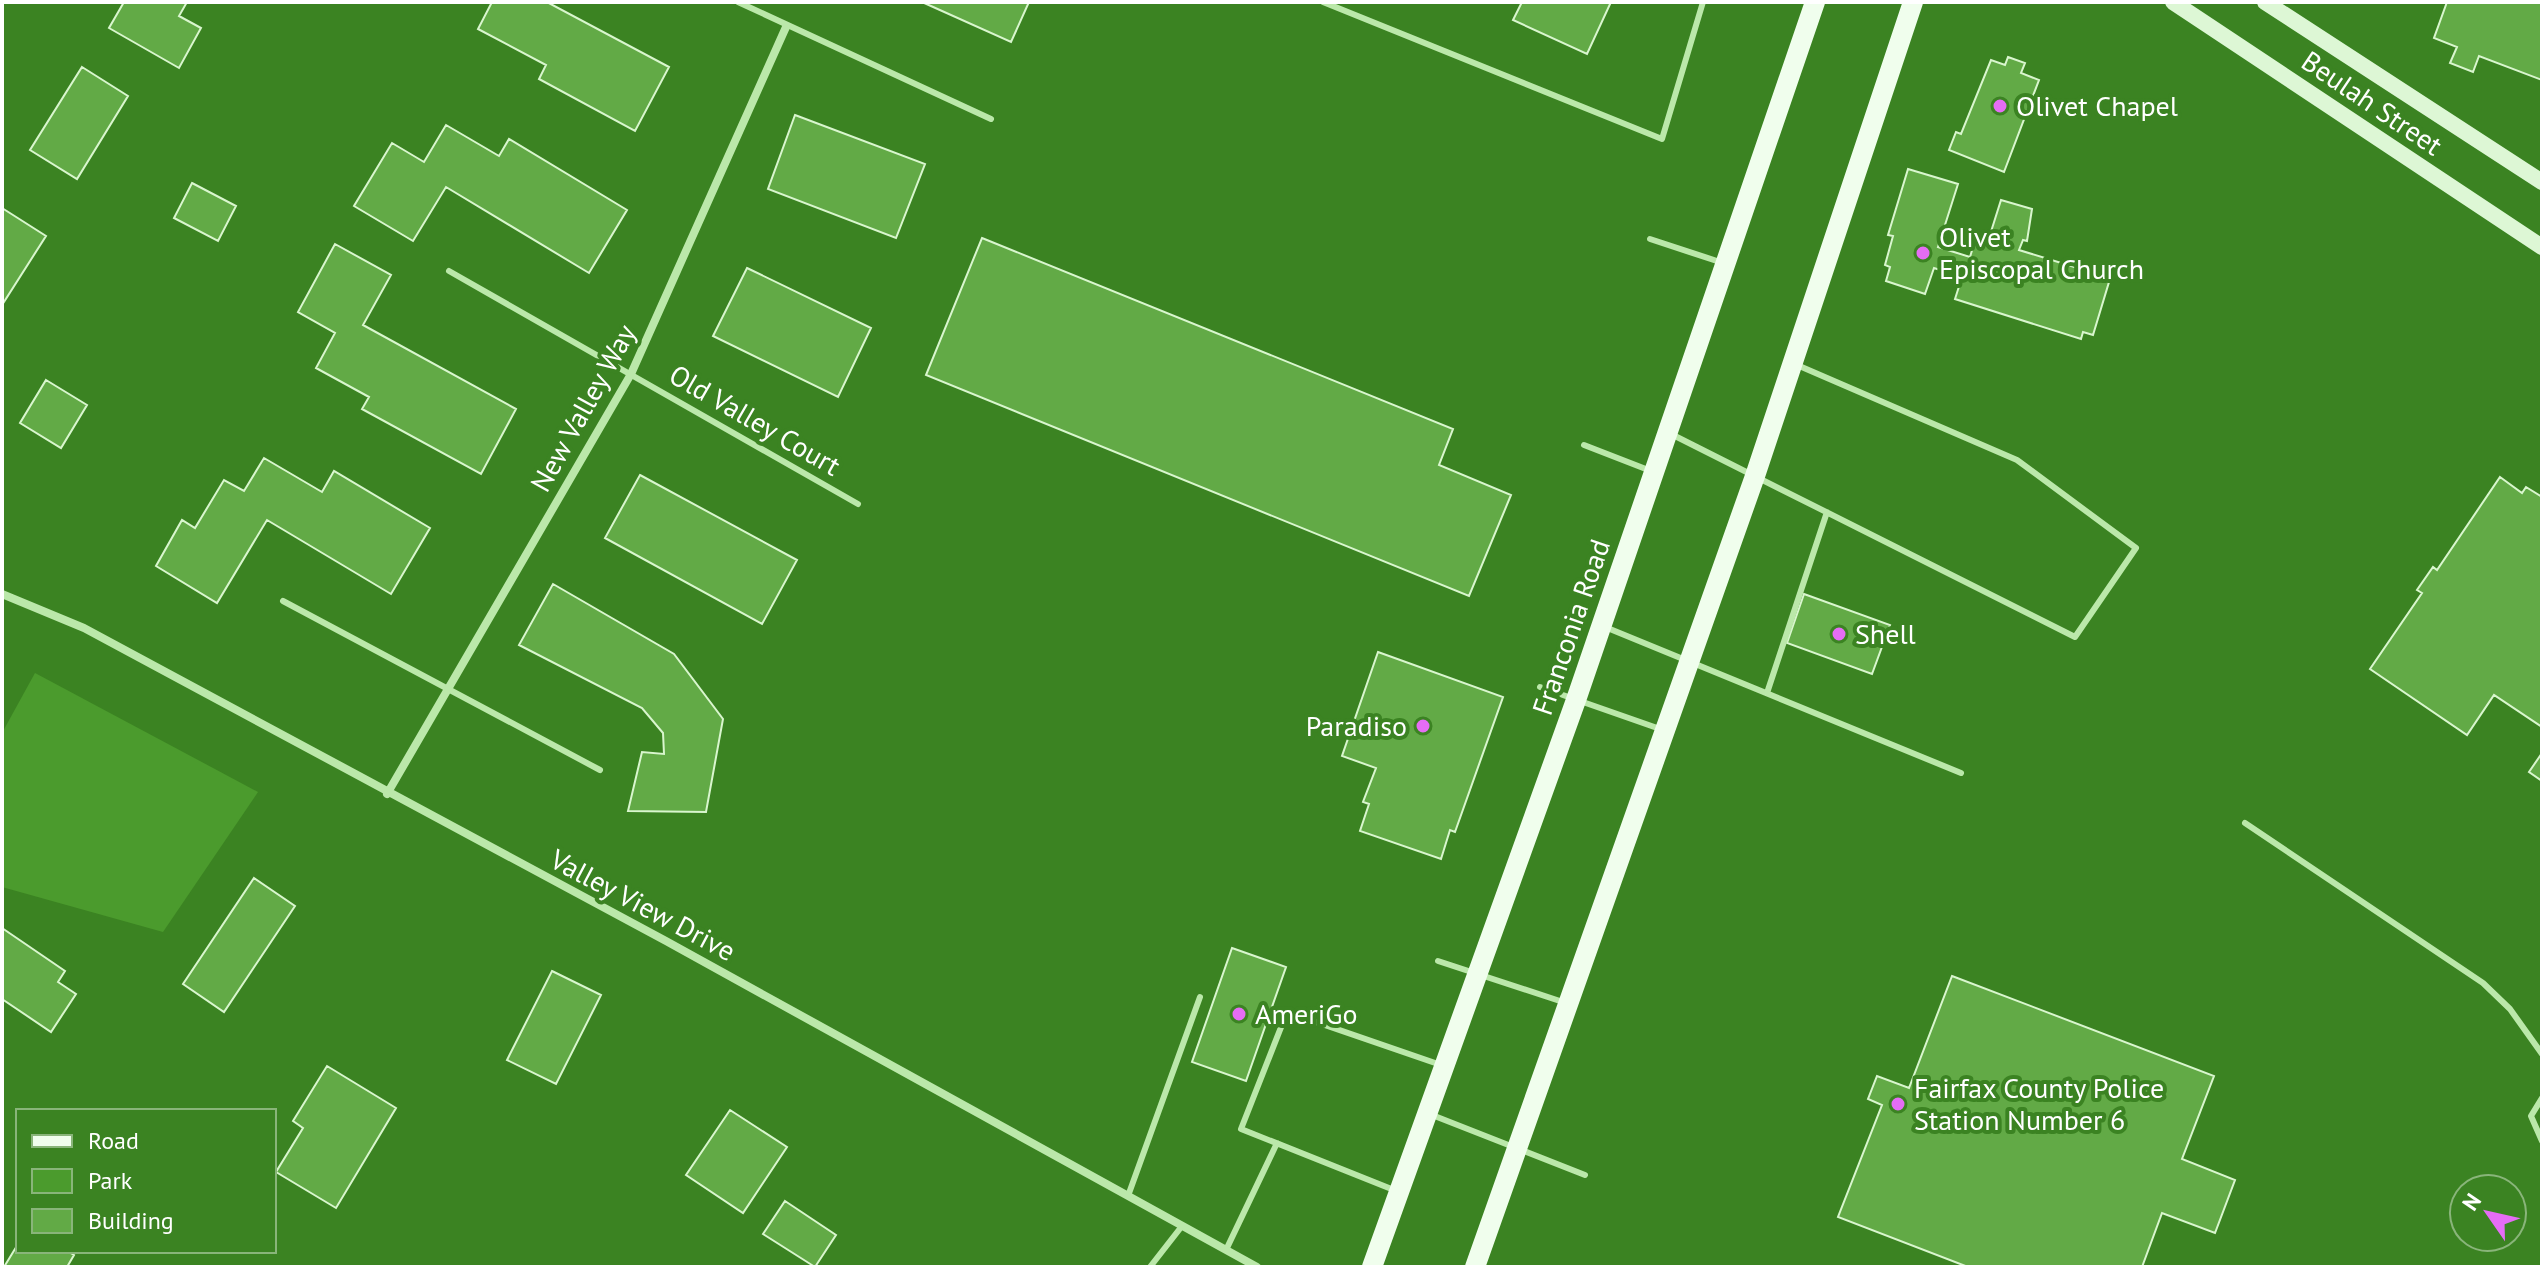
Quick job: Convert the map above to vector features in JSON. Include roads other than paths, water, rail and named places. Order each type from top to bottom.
[{"type":"main road","name":"Franconia Road","points":[[1372,1267],[1576,700],[1815,2]]},
{"type":"main road","points":[[1475,1267],[1755,476],[1913,2]]},
{"type":"main road","name":"Beulah Street","points":[[2173,2],[2542,247]]},
{"type":"main road","name":"Beulah Street","points":[[2265,2],[2542,182]]},
{"type":"street","name":"New Valley Way","points":[[387,794],[631,374],[786,27]]},
{"type":"street","name":"Valley View Drive","points":[[2,594],[84,628],[387,794],[652,934],[1257,1267]]},
{"type":"lane","points":[[738,2],[786,27],[991,119]]},
{"type":"lane","points":[[1323,2],[1662,139],[1703,2]]},
{"type":"lane","points":[[1650,239],[1726,265]]},
{"type":"lane","name":"Old Valley Court","points":[[449,271],[858,504]]},
{"type":"lane","points":[[1669,433],[2075,637],[2136,548],[2017,460],[1793,364]]},
{"type":"lane","points":[[1584,445],[1655,473]]},
{"type":"lane","points":[[1767,693],[1827,512]]},
{"type":"lane","points":[[283,601],[600,770]]},
{"type":"lane","points":[[1601,626],[1961,773]]},
{"type":"lane","points":[[1540,687],[1666,731]]},
{"type":"lane","points":[[2245,823],[2483,983],[2510,1009],[2542,1054]]},
{"type":"lane","points":[[1438,961],[1569,1004]]},
{"type":"lane","points":[[1128,1196],[1200,997]]},
{"type":"lane","points":[[1399,1193],[1241,1129],[1287,1012],[1445,1066]]},
{"type":"lane","points":[[2542,1098],[2531,1116],[2542,1141]]},
{"type":"lane","points":[[1427,1114],[1585,1175]]},
{"type":"lane","points":[[1226,1250],[1277,1143]]},
{"type":"lane","points":[[1150,1267],[1182,1226]]},
{"type":"place","name":"Olivet Chapel","points":[[2000,106]]},
{"type":"place","name":"Olivet Episcopal Church","points":[[1923,253]]},
{"type":"place","name":"Shell","points":[[1839,634]]},
{"type":"place","name":"Paradiso","points":[[1423,726]]},
{"type":"place","name":"AmeriGo","points":[[1239,1014]]},
{"type":"place","name":"Fairfax County Police Station Number 6","points":[[1898,1104]]}]
